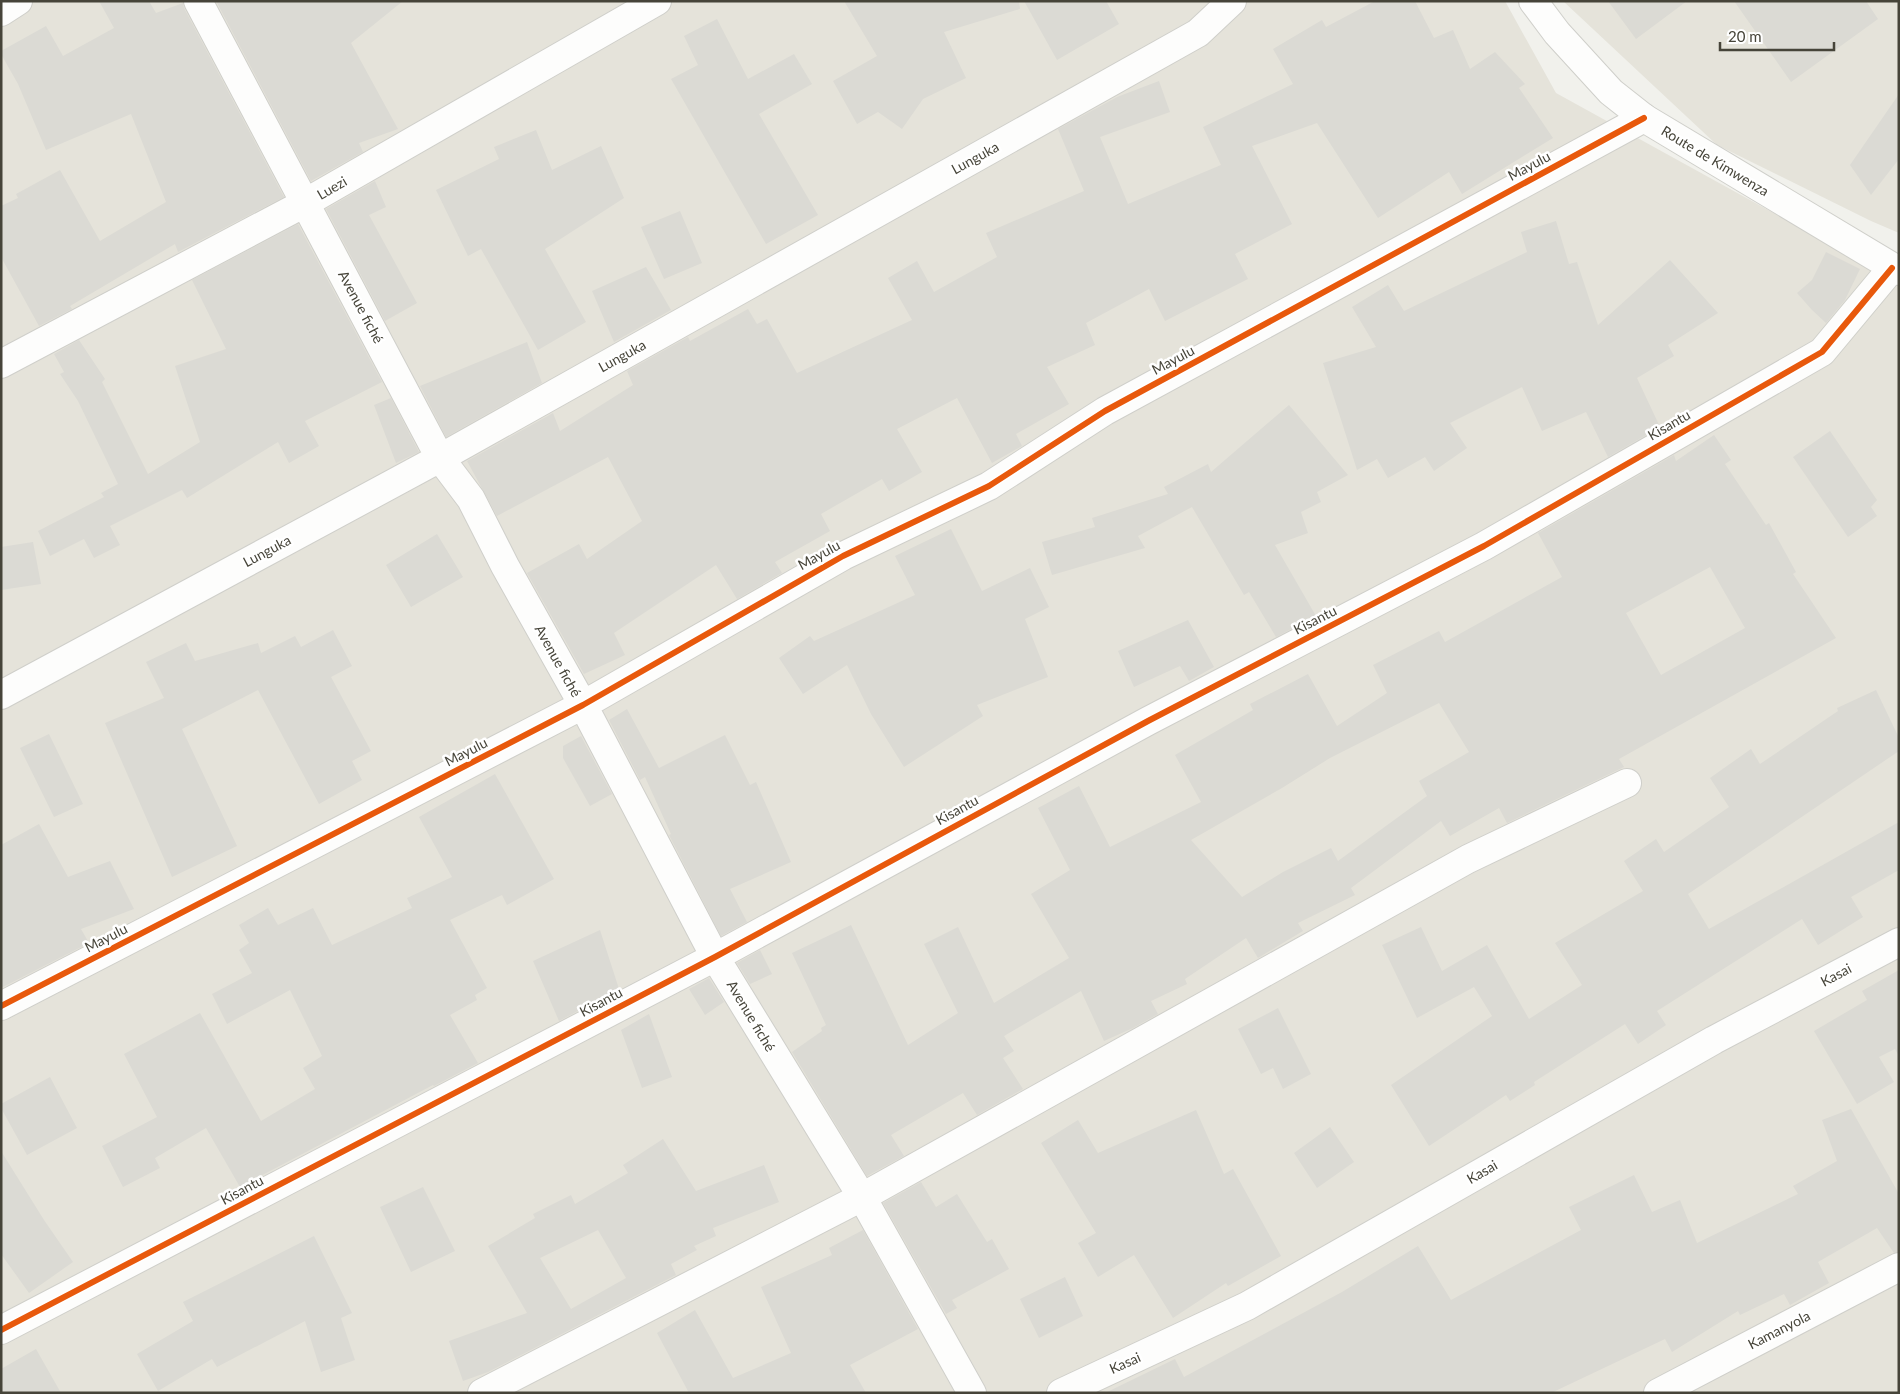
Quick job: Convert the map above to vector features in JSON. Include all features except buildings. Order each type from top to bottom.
[{"type":"street","points":[[1,12],[18,1]]},
{"type":"street","name":"Avenue fiché","points":[[198,1],[440,458],[470,499],[582,705],[715,957],[862,1197],[972,1393]]},
{"type":"street","name":"Luezi","points":[[1,364],[305,203],[657,1]]},
{"type":"street","name":"Lunguka","points":[[1,695],[440,458],[1198,33],[1232,1]]},
{"type":"street","name":"Route de Kimwenza","points":[[1533,1],[1557,33],[1611,92],[1644,118],[1895,269]]},
{"type":"street","name":"Mayulu","points":[[1,1006],[582,705],[844,556],[989,486],[1105,411],[1644,118]]},
{"type":"street","name":"Kisantu","points":[[1,1330],[715,957],[1148,721],[1484,546],[1822,352],[1895,269]]},
{"type":"street","points":[[482,1393],[862,1197],[1468,859],[1628,783]]},
{"type":"street","name":"Kasai","points":[[1061,1393],[1247,1306],[1714,1040],[1899,942]]},
{"type":"street","name":"Kamanyola","points":[[1658,1393],[1899,1267]]},
{"type":"shaded area","points":[[1,1],[1505,1],[1556,93],[1899,282],[1899,1393],[1,1393]]},
{"type":"shaded area","points":[[1563,1],[1899,1],[1899,233],[1717,145]]},
{"type":"cycle path","points":[[1,1006],[583,705],[843,556],[989,486],[1105,411],[1644,118]]},
{"type":"cycle path","points":[[1,1330],[715,957],[1148,721],[1484,546],[1822,352],[1892,268]]}]
